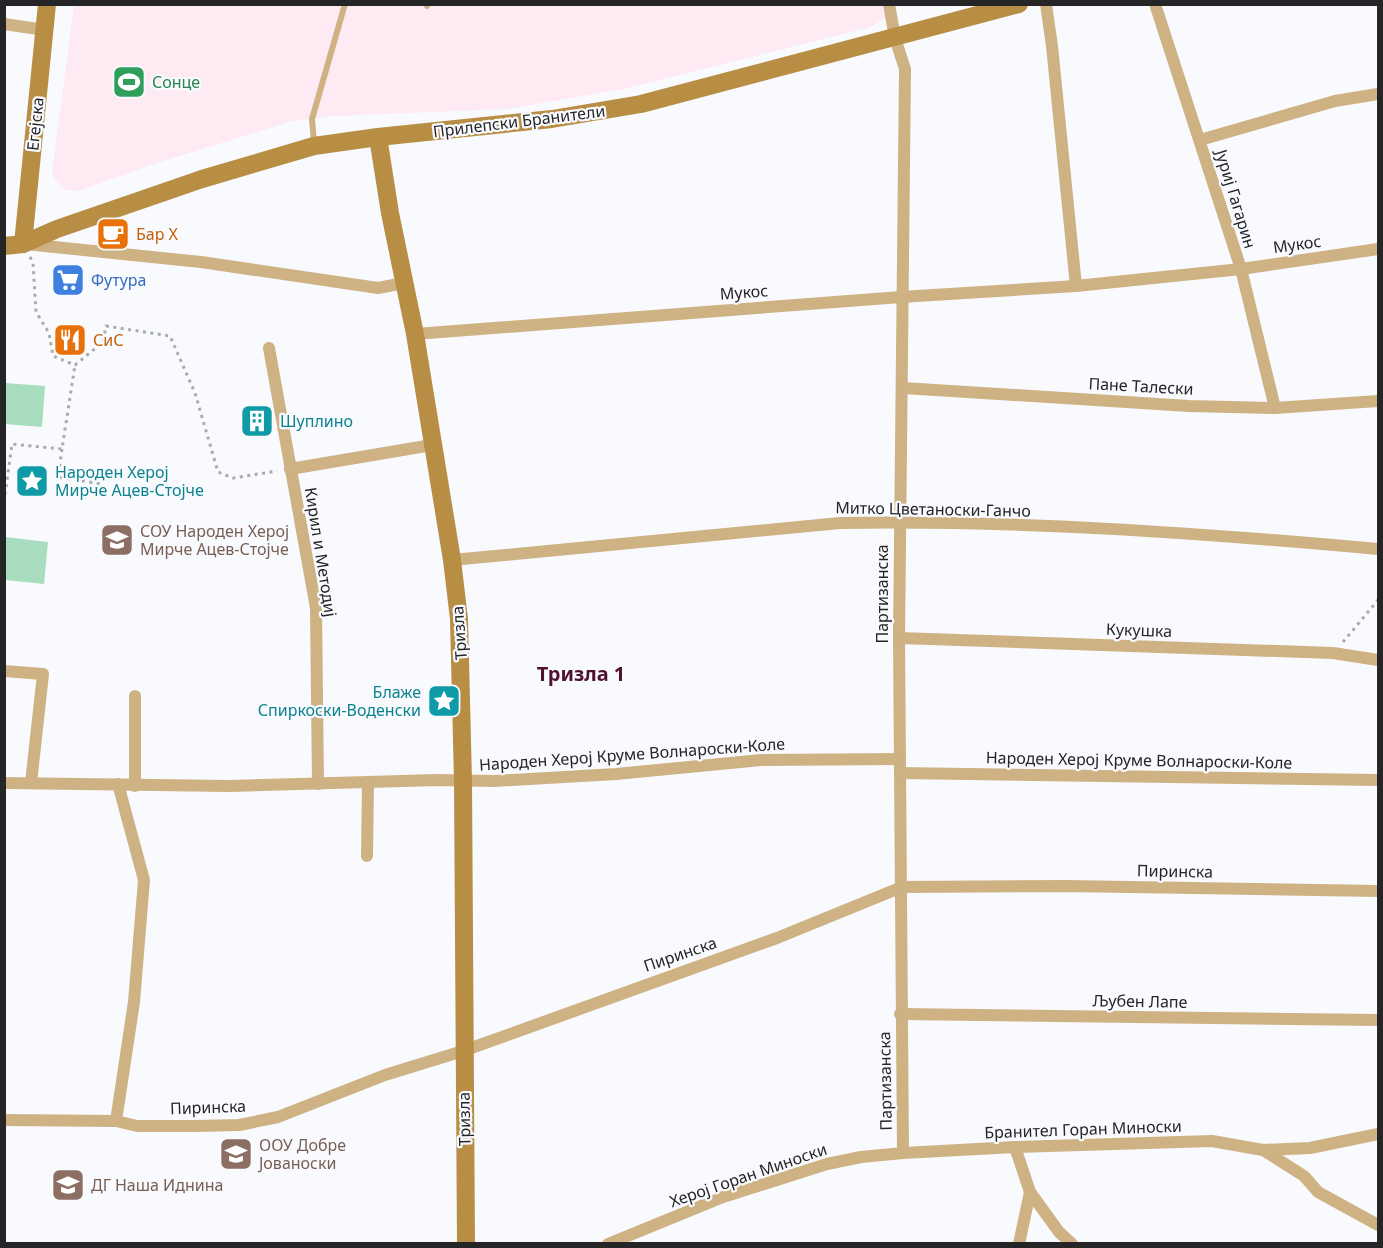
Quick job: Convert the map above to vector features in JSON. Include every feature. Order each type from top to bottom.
[{"type":"street","name":"Егејска","points":[[23,244],[48,4]]},
{"type":"street","name":"Партизанска","points":[[889,4],[905,69],[901,297],[903,387],[899,522],[902,887],[900,1014],[903,1153]]},
{"type":"street","name":"Прилепски Бранители","points":[[23,244],[202,179],[314,146],[552,119],[641,104],[1019,4]]},
{"type":"street","points":[[1046,4],[1076,285]]},
{"type":"street","name":"Јуриј Гагарин","points":[[1155,4],[1241,269],[1275,408]]},
{"type":"street","points":[[4,24],[45,30]]},
{"type":"street","points":[[1200,140],[1335,100],[1378,94]]},
{"type":"street","name":"Тризла","points":[[378,137],[415,334],[452,560],[459,619],[463,781],[466,1244]]},
{"type":"street","name":"Прилепски Бранители","points":[[4,246],[23,244],[201,262],[378,288],[404,283]]},
{"type":"street","name":"Мукос","points":[[415,334],[1076,285],[1241,269],[1378,249]]},
{"type":"street","name":"Кирил и Методиј","points":[[269,348],[316,608],[318,784]]},
{"type":"street","name":"Пане Талески","points":[[903,387],[1190,406],[1275,408],[1378,401]]},
{"type":"street","name":"Кирил и Методиј","points":[[290,469],[432,445]]},
{"type":"street","name":"Митко Цветаноски-Ганчо","points":[[452,560],[840,523],[899,522],[1185,532],[1378,549]]},
{"type":"street","name":"Кукушка","points":[[899,638],[1333,653],[1378,660]]},
{"type":"street","points":[[4,671],[43,674],[31,783]]},
{"type":"street","points":[[135,696],[135,786]]},
{"type":"street","name":"Народен Херој Круме Волнароски-Коле","points":[[4,783],[135,786],[463,781],[616,774],[761,760],[900,759]]},
{"type":"street","name":"Народен Херој Круме Волнароски-Коле","points":[[900,773],[1378,780]]},
{"type":"street","points":[[367,856],[368,782]]},
{"type":"street","points":[[116,1121],[134,1002],[144,880],[118,784]]},
{"type":"street","name":"Пиринска","points":[[4,1120],[116,1121],[137,1126],[239,1125],[278,1117],[385,1075],[463,1051],[777,938],[902,887],[1066,886],[1378,891]]},
{"type":"street","name":"Љубен Лапе","points":[[900,1014],[1378,1020]]},
{"type":"street","name":"Бранител Горан Миноски","points":[[903,1153],[1212,1141],[1263,1150],[1310,1148],[1378,1134]]},
{"type":"street","points":[[1015,1147],[1030,1192],[1059,1232],[1072,1244]]},
{"type":"street","name":"Бранител Горан Миноски","points":[[1263,1150],[1304,1176],[1318,1192],[1378,1225]]},
{"type":"street","name":"Херој Горан Миноски","points":[[608,1244],[723,1197],[827,1164],[903,1153]]},
{"type":"street","points":[[1019,1244],[1030,1192]]},
{"type":"lane","points":[[314,146],[312,118],[345,4]]},
{"type":"path","points":[[23,244],[33,263],[36,312],[49,333],[53,356],[75,365],[58,477],[102,484]]},
{"type":"path","name":"Кирил и Методиј","points":[[75,365],[103,342],[106,326],[170,336],[195,393],[218,471],[232,478],[290,469]]},
{"type":"path","points":[[4,502],[12,444],[62,448]]},
{"type":"path","points":[[1333,653],[1378,600]]},
{"type":"shaded area","points":[[74,5],[889,5],[890,16],[870,27],[624,89],[506,109],[334,116],[293,121],[157,163],[78,191],[65,190],[52,173]]},
{"type":"green space","points":[[5,383],[45,386],[42,427],[5,424]]},
{"type":"green space","points":[[5,537],[48,542],[44,584],[5,580]]},
{"type":"place","name":"Сонце","points":[[129,82]]},
{"type":"place","name":"Бар Х","points":[[113,234]]},
{"type":"place","name":"Футура","points":[[68,280]]},
{"type":"place","name":"СиС","points":[[70,340]]},
{"type":"place","name":"Шуплино","points":[[257,421]]},
{"type":"place","name":"Народен Херој Мирче Ацев-Стојче","points":[[32,481]]},
{"type":"place","name":"СОУ Народен Херој Мирче Ацев-Стојче","points":[[117,540]]},
{"type":"place","name":"Блаже Спиркоски-Воденски","points":[[444,701]]},
{"type":"place","name":"ООУ Добре Јованоски","points":[[236,1154]]},
{"type":"place","name":"ДГ Наша Иднина","points":[[68,1185]]},
{"type":"district","name":"Тризла 1","points":[[581,673]]}]
